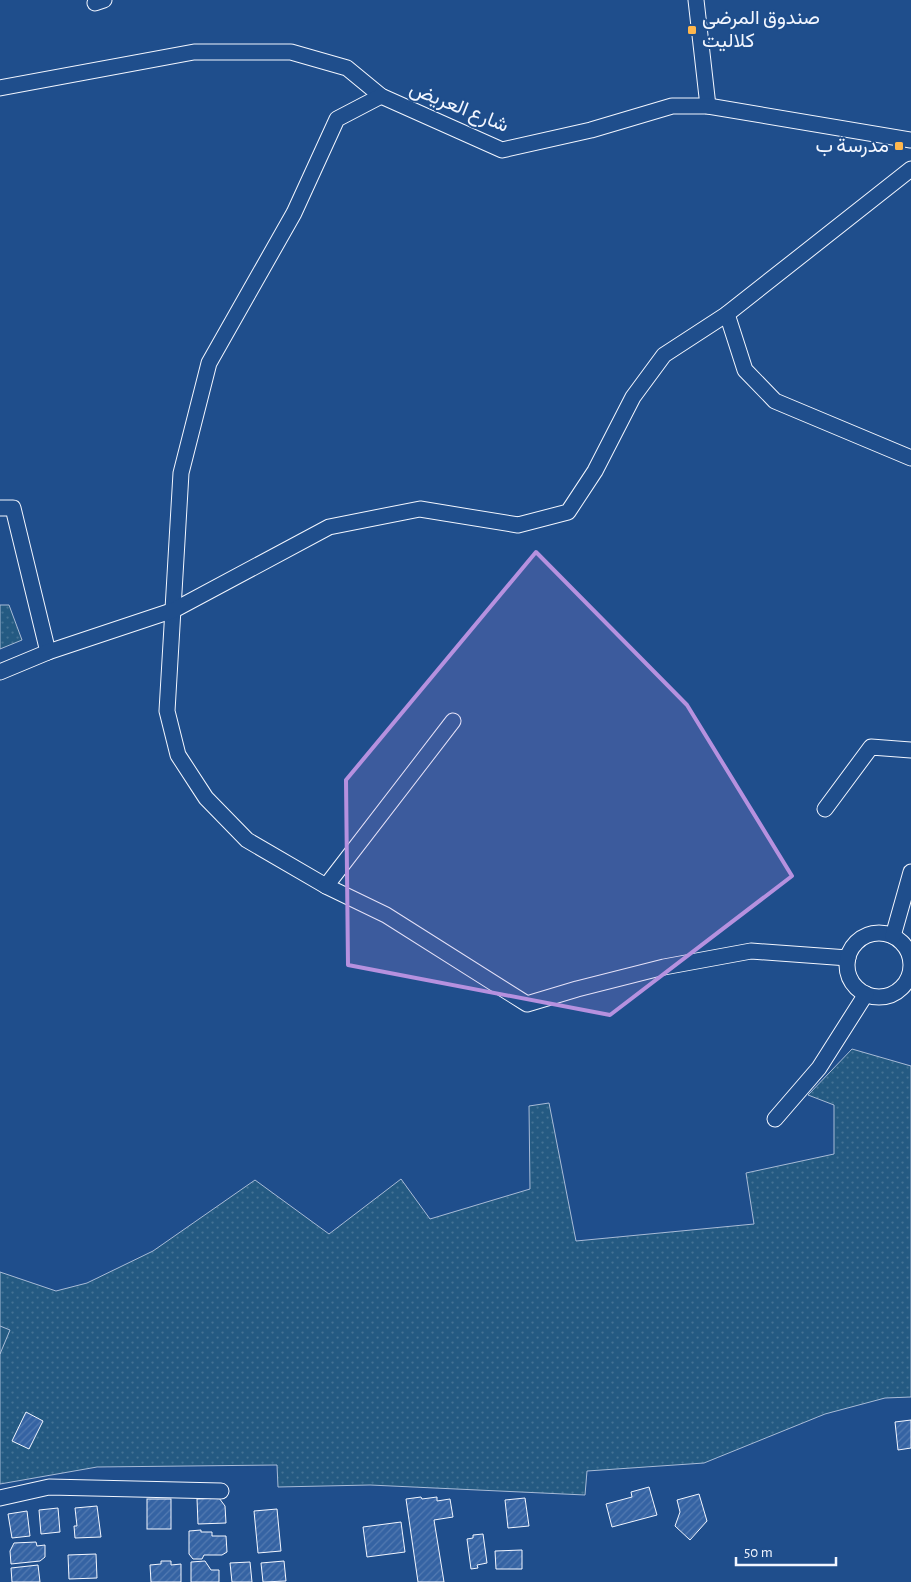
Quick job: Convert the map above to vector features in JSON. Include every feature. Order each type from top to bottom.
[{"type":"street","points":[[698,0],[708,106]]},
{"type":"street","name":"شارع العريض","points":[[0,88],[194,52],[291,52],[347,68],[381,96],[502,150],[591,130],[672,106],[708,106],[911,140]]},
{"type":"street","points":[[381,96],[337,120],[294,213],[209,363],[181,473],[167,711],[178,755],[206,798],[247,840],[326,886],[386,915],[527,1004],[664,967],[751,951],[848,958]]},
{"type":"street","points":[[0,672],[48,652],[174,610],[329,528],[420,509],[518,526],[568,512],[595,471],[633,398],[664,355],[727,314],[911,169]]},
{"type":"street","points":[[727,314],[745,370],[775,401],[911,458]]},
{"type":"street","points":[[0,508],[13,508],[48,652]]},
{"type":"street","points":[[326,886],[453,721]]},
{"type":"street","points":[[825,809],[871,747],[911,750]]},
{"type":"street","points":[[893,936],[911,872]]},
{"type":"street","points":[[874,933],[893,936],[901,942],[910,957],[910,976],[896,992],[881,996],[866,994],[857,988],[850,979],[847,968],[851,949],[857,941],[874,933]]},
{"type":"street","points":[[775,1119],[819,1068],[866,994]]},
{"type":"street","points":[[0,1498],[49,1486],[221,1490]]},
{"type":"highlighted area","points":[[536,552],[687,705],[792,876],[610,1015],[348,965],[346,780]]},
{"type":"shaded area","points":[[0,605],[9,605],[22,640],[0,649]]},
{"type":"shaded area","points":[[852,1049],[911,1066],[911,1397],[885,1398],[825,1414],[704,1463],[587,1471],[585,1495],[370,1485],[278,1487],[277,1465],[97,1467],[0,1484],[0,1272],[56,1291],[87,1283],[153,1251],[255,1180],[329,1234],[401,1179],[430,1219],[530,1189],[529,1106],[549,1103],[576,1241],[754,1224],[746,1173],[834,1154],[834,1105],[808,1095]]},
{"type":"shaded area","points":[[0,1326],[10,1330],[0,1354]]},
{"type":"building","points":[[26,1412],[43,1421],[29,1449],[12,1441]]},
{"type":"building","points":[[911,1420],[911,1448],[898,1450],[895,1422]]},
{"type":"building","points":[[649,1487],[657,1515],[612,1527],[606,1504],[632,1497],[631,1492]]},
{"type":"building","points":[[699,1494],[707,1521],[690,1540],[675,1526],[680,1512],[677,1500]]},
{"type":"building","points":[[421,1497],[422,1499],[437,1497],[437,1501],[450,1499],[453,1517],[434,1520],[444,1582],[418,1582],[406,1499]]},
{"type":"building","points":[[219,1498],[225,1506],[226,1523],[198,1524],[197,1499]]},
{"type":"building","points":[[525,1498],[529,1526],[508,1528],[505,1500]]},
{"type":"building","points":[[147,1499],[171,1499],[171,1529],[147,1529]]},
{"type":"building","points":[[97,1506],[101,1537],[75,1538],[74,1526],[77,1526],[75,1508]]},
{"type":"building","points":[[58,1508],[60,1532],[41,1534],[39,1510]]},
{"type":"building","points":[[277,1509],[281,1551],[258,1553],[254,1511]]},
{"type":"building","points":[[27,1511],[30,1536],[12,1538],[8,1514]]},
{"type":"building","points":[[401,1522],[405,1552],[367,1557],[363,1527]]},
{"type":"building","points":[[201,1530],[201,1532],[212,1532],[212,1536],[226,1536],[227,1552],[222,1555],[204,1555],[202,1559],[193,1559],[189,1554],[189,1531]]},
{"type":"building","points":[[483,1534],[487,1563],[477,1565],[478,1568],[471,1569],[467,1539],[473,1538],[473,1535]]},
{"type":"building","points":[[36,1542],[37,1546],[45,1545],[45,1557],[40,1561],[11,1564],[10,1551],[14,1543]]},
{"type":"building","points":[[522,1550],[522,1569],[496,1569],[495,1551]]},
{"type":"building","points":[[96,1554],[97,1578],[69,1579],[68,1555]]},
{"type":"building","points":[[161,1561],[171,1561],[171,1565],[181,1564],[181,1582],[151,1582],[150,1565],[161,1564]]},
{"type":"building","points":[[205,1561],[211,1570],[219,1570],[219,1582],[191,1582],[191,1562]]},
{"type":"building","points":[[284,1561],[286,1581],[263,1582],[261,1563]]},
{"type":"building","points":[[250,1562],[252,1582],[232,1582],[230,1563]]},
{"type":"building","points":[[38,1565],[40,1582],[12,1582],[11,1568]]},
{"type":"place","name":"صندوق المرضى كلاليت","points":[[692,30]]},
{"type":"place","name":"مدرسة ب","points":[[899,146]]}]
